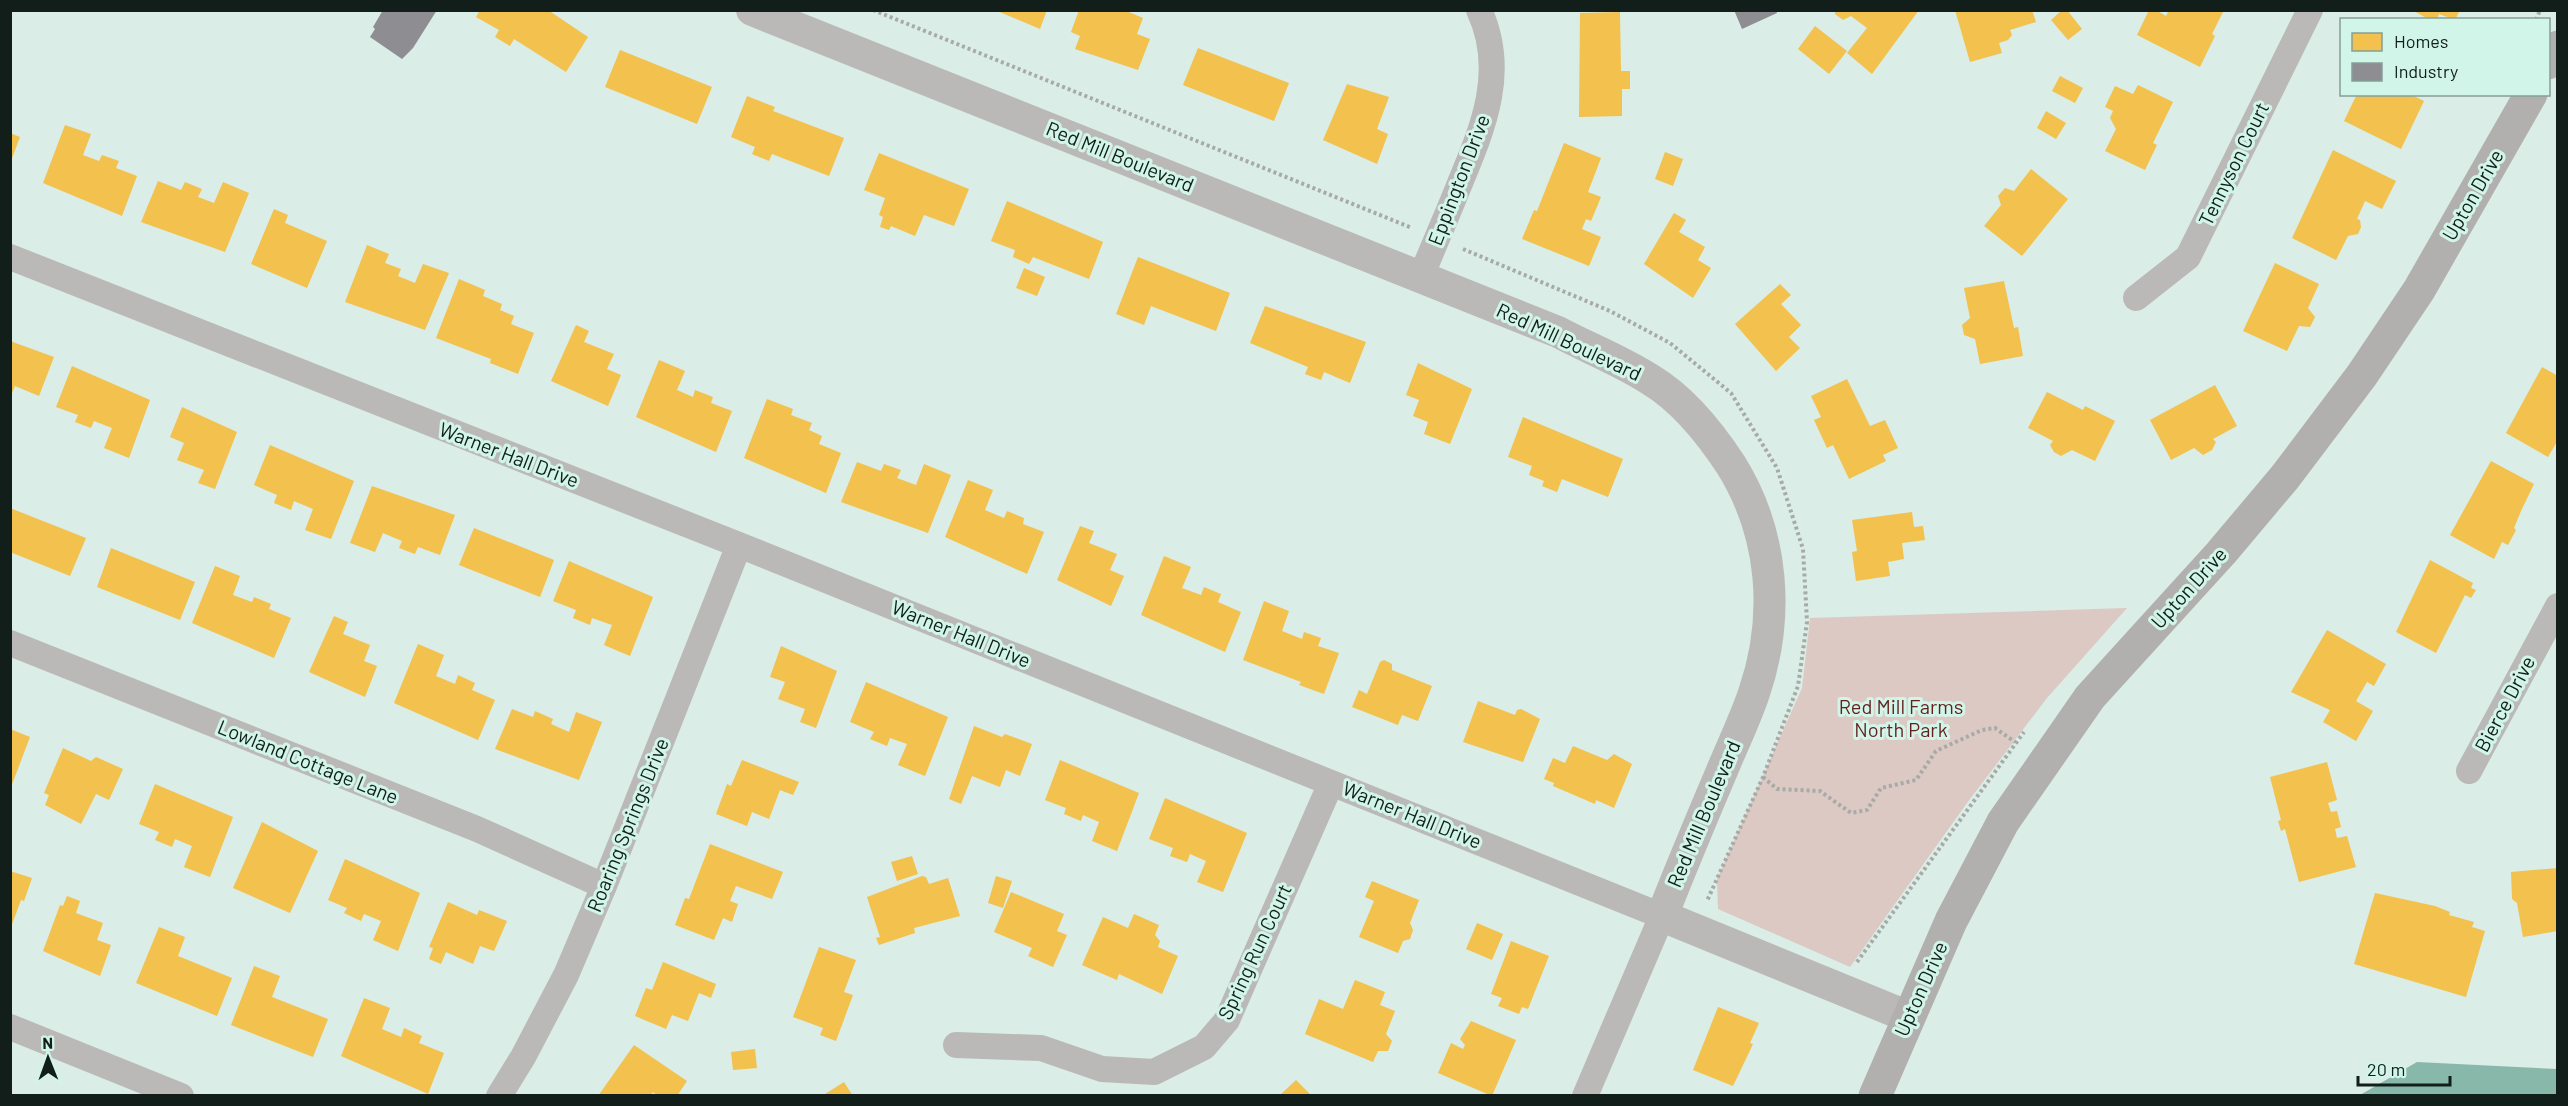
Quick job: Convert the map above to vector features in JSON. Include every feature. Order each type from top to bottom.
[{"type":"main road","points":[[2550,60],[2558,47]]},
{"type":"main road","name":"Upton Drive","points":[[1875,1095],[1951,921],[2003,822],[2090,697],[2221,553],[2285,477],[2362,375],[2419,290],[2530,96]]},
{"type":"street","name":"Red Mill Boulevard","points":[[752,10],[1558,332],[1652,380],[1686,408],[1716,442],[1740,480],[1758,522],[1768,565],[1771,611],[1765,651],[1754,693],[1585,1095]]},
{"type":"street","name":"Eppington Drive","points":[[1421,277],[1484,125],[1491,89],[1490,52],[1485,23],[1479,10]]},
{"type":"street","name":"Tennyson Court","points":[[2136,298],[2188,257],[2310,10]]},
{"type":"street","name":"Warner Hall Drive","points":[[10,257],[739,545],[1909,1017]]},
{"type":"street","name":"Roaring Springs Drive","points":[[499,1095],[523,1057],[566,975],[604,886],[739,545]]},
{"type":"street","name":"Bierce Drive","points":[[2469,771],[2558,606]]},
{"type":"street","name":"Lowland Cottage Lane","points":[[10,643],[477,830],[604,886]]},
{"type":"street","name":"Spring Run Court","points":[[956,1045],[1041,1048],[1102,1069],[1154,1072],[1204,1047],[1227,1020],[1331,783]]},
{"type":"street","points":[[10,1028],[181,1095]]},
{"type":"path","points":[[873,10],[1437,238],[1610,311],[1670,343],[1731,393],[1777,468],[1803,549],[1807,622],[1798,686],[1762,777],[1695,929]]},
{"type":"path","points":[[1855,995],[1856,964],[2030,724]]},
{"type":"path","points":[[1762,777],[1777,789],[1820,791],[1851,813],[1867,810],[1881,788],[1916,780],[1936,752],[1982,730],[1995,728],[2015,742]]},
{"type":"green space","name":"Red Mill Farms North Park","points":[[2127,608],[2047,698],[1967,803],[1850,967],[1718,909],[1717,879],[1802,688],[1810,618]]},
{"type":"shaded area","points":[[2417,1062],[2557,1069],[2557,1095],[2360,1095]]},
{"type":"building: Homes","points":[[480,10],[548,10],[588,37],[566,72],[514,39],[510,46],[495,37],[499,30],[476,17]]},
{"type":"building: Homes","points":[[995,10],[1047,10],[1040,29]]},
{"type":"building: Homes","points":[[1079,10],[1124,10],[1143,18],[1137,34],[1150,39],[1138,70],[1075,49],[1080,36],[1071,32]]},
{"type":"building: Homes","points":[[1835,10],[1919,10],[1872,74],[1847,53],[1867,28],[1851,16],[1843,20],[1835,14]]},
{"type":"building: Homes","points":[[1955,10],[2032,10],[2036,22],[2010,30],[2012,35],[2008,40],[1999,43],[2002,53],[1970,62]]},
{"type":"building: Homes","points":[[2062,10],[2067,10],[2082,29],[2068,40],[2051,20]]},
{"type":"building: Homes","points":[[2149,10],[2156,10],[2166,16],[2169,10],[2224,10],[2200,67],[2137,35]]},
{"type":"building: Homes","points":[[2412,10],[2460,10],[2456,18],[2439,14],[2438,18],[2426,18]]},
{"type":"building: Homes","points":[[1620,12],[1621,71],[1630,71],[1630,89],[1622,89],[1622,116],[1579,117],[1580,13]]},
{"type":"building: Homes","points":[[1815,26],[1847,51],[1829,74],[1798,49]]},
{"type":"building: Homes","points":[[1198,48],[1289,83],[1274,121],[1183,85]]},
{"type":"building: Homes","points":[[620,50],[712,87],[697,124],[605,87]]},
{"type":"building: Homes","points":[[2060,76],[2083,88],[2075,103],[2052,91]]},
{"type":"building: Homes","points":[[1347,84],[1389,97],[1377,129],[1388,134],[1377,164],[1323,140]]},
{"type":"building: Homes","points":[[2138,85],[2173,102],[2153,143],[2157,145],[2145,170],[2105,151],[2116,129],[2110,118],[2113,111],[2105,107],[2115,86],[2133,94]]},
{"type":"building: Homes","points":[[747,96],[775,107],[773,111],[844,138],[829,176],[772,154],[769,161],[752,154],[755,147],[731,137]]},
{"type":"building: Homes","points":[[2356,96],[2414,96],[2424,101],[2401,149],[2344,121]]},
{"type":"building: Homes","points":[[2046,111],[2066,123],[2056,139],[2037,128]]},
{"type":"building: Homes","points":[[65,125],[91,134],[83,155],[99,161],[102,155],[119,161],[116,168],[137,176],[122,216],[43,183]]},
{"type":"building: Homes","points":[[10,133],[20,137],[11,161],[10,161]]},
{"type":"building: Homes","points":[[1564,143],[1601,158],[1588,192],[1601,197],[1591,221],[1586,219],[1582,229],[1601,237],[1589,266],[1522,239],[1534,210],[1537,211]]},
{"type":"building: Homes","points":[[2333,150],[2396,181],[2382,209],[2365,201],[2357,219],[2360,220],[2361,227],[2358,234],[2348,236],[2336,260],[2292,238]]},
{"type":"building: Homes","points":[[1665,152],[1683,159],[1673,186],[1655,179]]},
{"type":"building: Homes","points":[[879,153],[969,189],[954,226],[924,215],[915,236],[891,226],[889,230],[880,227],[883,217],[879,215],[885,198],[864,190]]},
{"type":"building: Homes","points":[[2031,169],[2068,199],[2022,256],[1984,226],[2001,205],[1998,196],[2005,188],[2014,191]]},
{"type":"building: Homes","points":[[158,181],[181,190],[185,182],[202,189],[198,197],[214,203],[223,182],[249,193],[225,252],[141,222]]},
{"type":"building: Homes","points":[[1007,201],[1103,242],[1089,279],[1033,257],[1029,264],[1013,257],[1015,250],[991,241]]},
{"type":"building: Homes","points":[[274,209],[288,215],[285,223],[327,241],[307,288],[251,264]]},
{"type":"building: Homes","points":[[1674,213],[1686,220],[1679,232],[1705,247],[1698,260],[1711,268],[1693,298],[1644,264]]},
{"type":"building: Homes","points":[[367,245],[389,254],[385,263],[401,269],[398,276],[415,283],[423,264],[449,273],[425,330],[345,302]]},
{"type":"building: Homes","points":[[1138,257],[1230,293],[1216,331],[1151,306],[1144,325],[1116,314]]},
{"type":"building: Homes","points":[[2275,263],[2319,284],[2308,308],[2315,317],[2310,327],[2299,326],[2287,351],[2243,331]]},
{"type":"building: Homes","points":[[1024,268],[1045,277],[1037,296],[1016,288]]},
{"type":"building: Homes","points":[[459,279],[485,290],[483,296],[502,304],[500,310],[514,316],[511,324],[534,333],[518,374],[490,363],[491,359],[436,338]]},
{"type":"building: Homes","points":[[2004,281],[2014,328],[2018,327],[2023,356],[1980,364],[1975,339],[1964,335],[1962,325],[1970,318],[1964,288]]},
{"type":"building: Homes","points":[[1780,284],[1791,295],[1781,304],[1801,325],[1789,337],[1800,348],[1776,371],[1735,324]]},
{"type":"building: Homes","points":[[1265,306],[1366,342],[1350,383],[1324,372],[1321,380],[1305,374],[1308,367],[1250,343]]},
{"type":"building: Homes","points":[[576,325],[589,331],[584,342],[614,354],[607,369],[621,375],[608,406],[551,381]]},
{"type":"building: Homes","points":[[10,341],[54,357],[39,396],[15,386],[10,398]]},
{"type":"building: Homes","points":[[659,360],[685,371],[677,390],[693,397],[695,390],[713,397],[711,403],[732,411],[716,452],[636,417]]},
{"type":"building: Homes","points":[[1418,363],[1472,389],[1450,444],[1424,434],[1428,422],[1413,416],[1419,400],[1406,395]]},
{"type":"building: Homes","points":[[72,366],[150,400],[129,458],[104,448],[112,428],[94,421],[91,428],[75,422],[78,415],[56,407]]},
{"type":"building: Homes","points":[[2542,367],[2558,376],[2558,440],[2548,457],[2506,433]]},
{"type":"building: Homes","points":[[1847,379],[1870,426],[1885,420],[1898,448],[1883,455],[1886,461],[1849,479],[1833,445],[1827,448],[1814,420],[1821,417],[1811,396]]},
{"type":"building: Homes","points":[[2215,385],[2237,426],[2213,439],[2216,442],[2212,450],[2203,455],[2194,448],[2171,460],[2150,420]]},
{"type":"building: Homes","points":[[2047,392],[2083,410],[2085,406],[2115,421],[2095,461],[2072,450],[2061,456],[2054,452],[2050,445],[2053,441],[2028,428]]},
{"type":"building: Homes","points":[[767,399],[793,409],[791,415],[812,423],[809,430],[822,436],[819,444],[841,453],[826,493],[744,458]]},
{"type":"building: Homes","points":[[182,407],[237,432],[215,489],[198,483],[204,470],[177,460],[184,443],[170,437]]},
{"type":"building: Homes","points":[[1523,417],[1623,459],[1608,497],[1562,479],[1557,492],[1542,486],[1544,481],[1529,475],[1532,466],[1508,457]]},
{"type":"building: Homes","points":[[270,445],[354,481],[331,539],[305,530],[313,509],[294,501],[291,510],[274,503],[277,495],[254,485]]},
{"type":"building: Homes","points":[[2491,461],[2534,484],[2508,545],[2502,542],[2494,559],[2450,535]]},
{"type":"building: Homes","points":[[857,462],[881,471],[884,464],[901,470],[897,478],[916,485],[924,464],[951,475],[928,533],[841,502]]},
{"type":"building: Homes","points":[[968,480],[993,490],[985,510],[1004,518],[1007,511],[1024,518],[1023,524],[1044,532],[1027,574],[945,537]]},
{"type":"building: Homes","points":[[372,486],[455,515],[440,555],[418,547],[415,554],[399,548],[402,541],[383,533],[375,552],[350,543]]},
{"type":"building: Homes","points":[[10,508],[86,538],[70,576],[10,552]]},
{"type":"building: Homes","points":[[1912,512],[1914,527],[1923,526],[1925,540],[1902,543],[1904,559],[1888,562],[1890,576],[1856,581],[1852,552],[1857,551],[1852,520]]},
{"type":"building: Homes","points":[[1080,526],[1094,531],[1089,543],[1117,554],[1110,570],[1124,576],[1111,606],[1057,580]]},
{"type":"building: Homes","points":[[474,528],[554,560],[540,597],[459,565]]},
{"type":"building: Homes","points":[[111,548],[195,582],[180,620],[97,587]]},
{"type":"building: Homes","points":[[1164,556],[1191,567],[1182,588],[1201,595],[1204,587],[1221,594],[1218,602],[1241,612],[1225,652],[1141,615]]},
{"type":"building: Homes","points":[[2430,560],[2473,583],[2471,588],[2476,590],[2471,598],[2465,595],[2436,653],[2396,632]]},
{"type":"building: Homes","points":[[569,561],[653,597],[630,656],[604,645],[612,625],[592,618],[590,625],[573,618],[576,610],[553,601]]},
{"type":"building: Homes","points":[[215,566],[240,576],[233,595],[252,602],[254,597],[271,604],[269,609],[291,618],[274,658],[192,623]]},
{"type":"building: Homes","points":[[1264,601],[1289,611],[1282,631],[1302,639],[1304,632],[1321,638],[1318,646],[1339,653],[1324,694],[1299,685],[1301,682],[1243,660]]},
{"type":"building: Homes","points":[[334,616],[348,622],[343,634],[370,645],[364,661],[377,666],[365,697],[309,672]]},
{"type":"building: Homes","points":[[2327,630],[2386,664],[2374,686],[2367,682],[2356,701],[2373,711],[2356,741],[2323,722],[2330,710],[2291,692]]},
{"type":"building: Homes","points":[[418,644],[444,655],[436,676],[455,684],[458,675],[475,683],[472,690],[495,700],[478,740],[394,703]]},
{"type":"building: Homes","points":[[781,646],[837,671],[816,728],[800,722],[805,709],[778,699],[785,682],[770,677]]},
{"type":"building: Homes","points":[[1384,660],[1392,664],[1392,670],[1432,686],[1418,721],[1402,715],[1398,725],[1352,707],[1359,690],[1367,694],[1380,662]]},
{"type":"building: Homes","points":[[866,682],[948,717],[925,776],[898,765],[907,744],[890,738],[887,746],[870,739],[874,732],[850,722]]},
{"type":"building: Homes","points":[[1478,701],[1515,715],[1517,710],[1521,709],[1540,719],[1523,762],[1463,742]]},
{"type":"building: Homes","points":[[512,709],[533,717],[535,711],[553,719],[551,724],[569,732],[576,712],[602,722],[579,780],[495,749]]},
{"type":"building: Homes","points":[[974,726],[1002,737],[1005,734],[1032,744],[1020,776],[1006,770],[1000,787],[972,776],[961,804],[949,799]]},
{"type":"building: Homes","points":[[10,729],[30,737],[11,787],[10,787]]},
{"type":"building: Homes","points":[[1573,746],[1607,760],[1614,754],[1632,764],[1614,808],[1596,800],[1595,804],[1553,786],[1554,783],[1544,779],[1553,758],[1565,763]]},
{"type":"building: Homes","points":[[63,748],[91,761],[96,757],[123,769],[109,800],[96,794],[81,824],[45,805],[49,795],[44,793]]},
{"type":"building: Homes","points":[[742,760],[799,782],[793,795],[780,790],[769,819],[752,812],[747,826],[716,814],[727,784],[731,786]]},
{"type":"building: Homes","points":[[1060,760],[1139,793],[1117,851],[1092,841],[1099,822],[1083,815],[1081,821],[1064,814],[1066,808],[1045,800]]},
{"type":"building: Homes","points":[[2327,762],[2337,800],[2328,803],[2331,812],[2337,811],[2341,827],[2335,829],[2337,838],[2347,836],[2356,867],[2299,882],[2285,829],[2281,831],[2278,821],[2281,820],[2270,777]]},
{"type":"building: Homes","points":[[155,784],[233,817],[210,877],[184,867],[192,846],[175,839],[172,847],[155,840],[159,832],[139,824]]},
{"type":"building: Homes","points":[[1165,798],[1247,833],[1223,892],[1197,882],[1206,861],[1190,854],[1187,862],[1170,856],[1173,848],[1149,839]]},
{"type":"building: Homes","points":[[262,822],[318,851],[290,913],[233,888]]},
{"type":"building: Homes","points":[[710,844],[783,872],[772,899],[736,886],[730,901],[738,904],[732,922],[723,918],[714,940],[675,925],[685,898],[689,899]]},
{"type":"building: Homes","points":[[912,856],[918,874],[897,881],[891,862]]},
{"type":"building: Homes","points":[[345,859],[420,893],[398,951],[373,940],[381,921],[364,914],[361,921],[344,913],[347,908],[328,900]]},
{"type":"building: Homes","points":[[2558,868],[2558,931],[2523,937],[2517,903],[2512,899],[2511,872]]},
{"type":"building: Homes","points":[[10,871],[32,878],[11,927]]},
{"type":"building: Homes","points":[[922,876],[926,877],[929,884],[948,878],[960,916],[914,928],[915,933],[879,945],[876,938],[880,937],[867,897]]},
{"type":"building: Homes","points":[[996,876],[1012,881],[1003,908],[988,903]]},
{"type":"building: Homes","points":[[1372,881],[1419,900],[1410,923],[1413,930],[1410,939],[1403,941],[1398,953],[1359,937],[1374,901],[1365,897]]},
{"type":"building: Homes","points":[[1011,892],[1064,914],[1057,931],[1067,935],[1053,967],[1028,956],[1032,948],[994,932]]},
{"type":"building: Homes","points":[[2375,893],[2435,906],[2450,912],[2449,915],[2474,922],[2472,927],[2485,931],[2466,997],[2354,964]]},
{"type":"building: Homes","points":[[67,896],[80,901],[76,913],[103,923],[97,940],[111,945],[100,976],[43,951],[60,905],[63,906]]},
{"type":"building: Homes","points":[[448,902],[477,915],[479,910],[507,921],[494,951],[480,946],[473,964],[446,952],[441,964],[429,959],[433,948],[429,947]]},
{"type":"building: Homes","points":[[1134,914],[1159,925],[1155,935],[1160,941],[1158,947],[1178,956],[1162,994],[1119,974],[1117,980],[1082,965],[1103,917],[1128,928]]},
{"type":"building: Homes","points":[[1477,923],[1503,934],[1492,960],[1466,949]]},
{"type":"building: Homes","points":[[159,927],[185,937],[178,956],[232,978],[217,1016],[136,983]]},
{"type":"building: Homes","points":[[1511,941],[1549,956],[1528,1009],[1522,1007],[1519,1014],[1498,1006],[1502,998],[1491,994]]},
{"type":"building: Homes","points":[[819,947],[856,960],[844,992],[853,995],[836,1041],[820,1035],[823,1028],[793,1017]]},
{"type":"building: Homes","points":[[663,962],[716,984],[711,998],[699,993],[688,1021],[672,1015],[666,1029],[635,1016],[646,988],[652,990]]},
{"type":"building: Homes","points":[[254,966],[280,976],[272,997],[328,1019],[313,1057],[231,1025]]},
{"type":"building: Homes","points":[[1355,980],[1385,992],[1380,1005],[1395,1011],[1386,1034],[1392,1041],[1388,1051],[1378,1051],[1373,1062],[1305,1034],[1319,999],[1343,1009]]},
{"type":"building: Homes","points":[[364,998],[390,1008],[382,1029],[401,1037],[404,1028],[422,1036],[419,1043],[444,1053],[428,1094],[341,1056]]},
{"type":"building: Homes","points":[[1718,1007],[1759,1023],[1750,1043],[1753,1044],[1733,1086],[1693,1070]]},
{"type":"building: Homes","points":[[1471,1021],[1516,1040],[1492,1096],[1438,1073],[1451,1043],[1463,1049],[1465,1045],[1460,1039]]},
{"type":"building: Homes","points":[[634,1045],[687,1081],[677,1096],[658,1096],[653,1092],[650,1096],[598,1096]]},
{"type":"building: Homes","points":[[755,1049],[757,1068],[733,1070],[731,1052]]},
{"type":"building: Homes","points":[[1296,1080],[1312,1096],[1279,1096]]},
{"type":"building: Homes","points":[[844,1082],[853,1096],[822,1096]]},
{"type":"building: Industry","points":[[383,10],[437,10],[413,48],[402,59],[370,37]]},
{"type":"building: Industry","points":[[1734,10],[1776,10],[1777,13],[1742,29]]}]
